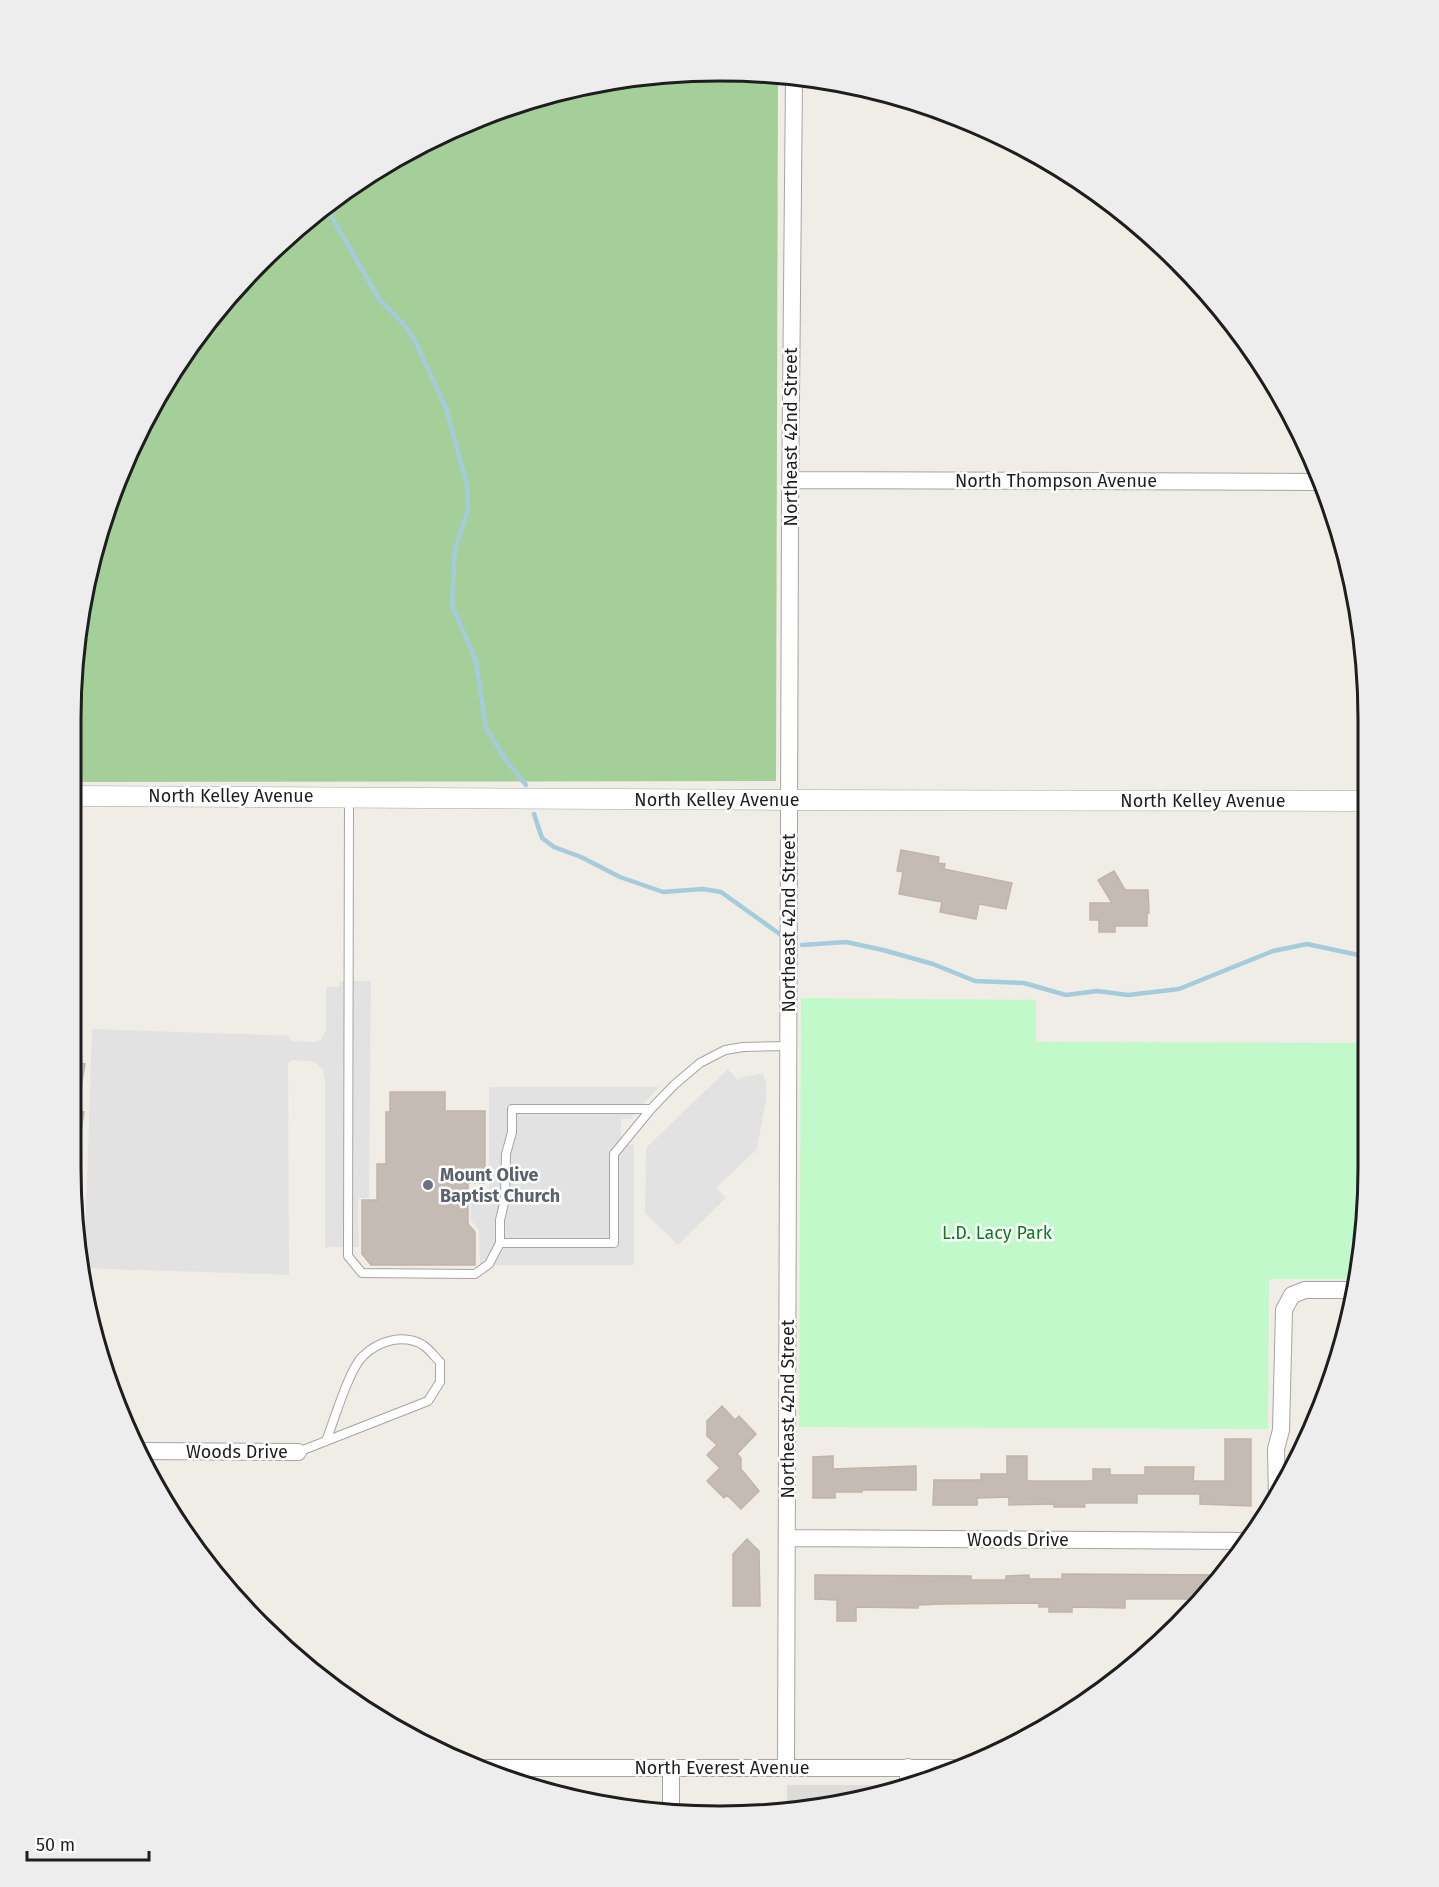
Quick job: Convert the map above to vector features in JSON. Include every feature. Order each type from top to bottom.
[{"type":"street","name":"Northeast 42nd Street","points":[[786,1768],[790,480],[794,85]]},
{"type":"street","name":"North Thompson Avenue","points":[[790,480],[1312,482]]},
{"type":"street","name":"North Kelley Avenue","points":[[81,796],[1358,801]]},
{"type":"street","points":[[1276,1480],[1276,1449],[1281,1430],[1284,1310],[1292,1295],[1305,1290],[1346,1290]]},
{"type":"street","name":"Woods Drive","points":[[148,1452],[298,1452]]},
{"type":"street","name":"Woods Drive","points":[[788,1538],[1237,1541]]},
{"type":"street","points":[[908,1767],[908,1777]]},
{"type":"street","name":"North Everest Avenue","points":[[504,1768],[936,1768]]},
{"type":"street","points":[[671,1768],[671,1804]]},
{"type":"lane","points":[[349,797],[348,1256],[362,1273],[476,1274],[489,1264],[500,1243],[500,1220],[505,1198],[506,1154],[512,1132],[512,1109],[651,1109]]},
{"type":"lane","points":[[500,1243],[614,1243],[614,1154],[651,1109],[700,1063],[725,1050],[742,1047],[789,1046]]},
{"type":"lane","points":[[298,1452],[428,1401],[440,1382],[440,1362],[423,1346],[398,1338],[381,1344],[362,1356],[351,1377],[326,1441]]},
{"type":"shaded area","points":[[340,981],[371,981],[369,1198],[358,1198],[359,1247],[325,1247],[325,1080],[323,1070],[317,1064],[311,1061],[292,1060],[288,1063],[289,1275],[89,1268],[85,1240],[92,1029],[289,1036],[291,1041],[314,1042],[321,1040],[326,1030],[326,987],[339,987]]},
{"type":"shaded area","points":[[728,1069],[739,1081],[740,1078],[763,1073],[766,1083],[766,1100],[757,1149],[716,1188],[726,1198],[678,1245],[645,1213],[646,1148]]},
{"type":"shaded area","points":[[489,1087],[659,1087],[630,1119],[621,1119],[621,1144],[634,1145],[634,1265],[480,1265],[479,1230],[471,1220],[471,1203],[489,1203]]},
{"type":"shaded area","points":[[787,1785],[881,1785],[844,1794],[787,1803]]},
{"type":"green space","points":[[720,81],[778,84],[776,781],[81,782],[82,678],[86,636],[103,554],[130,475],[167,400],[213,331],[239,299],[299,239],[331,213],[400,167],[437,147],[514,115],[595,93],[636,86]]},
{"type":"green space","name":"L.D. Lacy Park","points":[[801,998],[1036,1000],[1036,1042],[1358,1043],[1357,1209],[1348,1279],[1269,1279],[1268,1429],[799,1427]]},
{"type":"building","points":[[901,850],[939,857],[938,863],[945,864],[944,869],[1012,883],[1006,909],[979,904],[976,919],[940,912],[942,902],[899,894],[903,872],[897,871]]},
{"type":"building","points":[[1114,871],[1125,890],[1148,890],[1147,926],[1115,926],[1115,932],[1099,932],[1099,920],[1090,920],[1090,903],[1112,903],[1098,880]]},
{"type":"building","points":[[81,1063],[85,1064],[81,1087]]},
{"type":"building","points":[[390,1092],[445,1092],[445,1111],[485,1111],[485,1183],[468,1183],[468,1224],[475,1232],[475,1265],[371,1265],[362,1254],[362,1200],[377,1200],[377,1164],[386,1164],[386,1112],[390,1112]]},
{"type":"building","points":[[81,1112],[84,1112],[81,1130]]},
{"type":"building","points":[[722,1406],[735,1420],[739,1416],[756,1434],[737,1454],[741,1458],[741,1469],[759,1491],[741,1509],[727,1495],[724,1498],[707,1481],[720,1468],[707,1455],[717,1445],[707,1436],[707,1421]]},
{"type":"building","points":[[1225,1439],[1251,1439],[1251,1506],[1200,1504],[1200,1494],[1137,1494],[1137,1503],[1084,1503],[1085,1507],[1054,1507],[1054,1504],[1009,1505],[1009,1497],[977,1498],[977,1505],[933,1505],[934,1480],[981,1480],[981,1474],[1007,1474],[1007,1456],[1027,1456],[1027,1481],[1093,1481],[1093,1469],[1110,1469],[1110,1475],[1145,1475],[1145,1467],[1194,1467],[1193,1481],[1225,1481]]},
{"type":"building","points":[[833,1456],[833,1469],[916,1466],[916,1490],[835,1492],[835,1498],[813,1498],[813,1457]]},
{"type":"building","points":[[747,1539],[759,1551],[760,1606],[733,1606],[733,1554]]},
{"type":"building","points":[[1062,1574],[1211,1575],[1190,1599],[1125,1599],[1125,1608],[1072,1607],[1072,1612],[1049,1612],[1049,1607],[1039,1607],[1039,1603],[942,1604],[918,1605],[918,1608],[856,1607],[856,1621],[837,1621],[837,1600],[815,1599],[815,1575],[971,1576],[971,1580],[1006,1580],[1006,1576],[1029,1575],[1029,1579],[1062,1579]]},
{"type":"waterway","points":[[330,214],[379,299],[406,327],[416,343],[446,408],[467,485],[468,510],[455,549],[452,605],[476,661],[486,728],[508,763],[526,785]]},
{"type":"waterway","points":[[534,814],[542,838],[554,847],[581,857],[620,877],[663,892],[703,889],[721,892],[781,935]]},
{"type":"waterway","points":[[802,945],[846,942],[933,964],[975,981],[1024,983],[1066,995],[1097,991],[1128,995],[1179,989],[1273,951],[1307,944],[1358,955]]},
{"type":"place","name":"Mount Olive Baptist Church","points":[[428,1185]]}]
